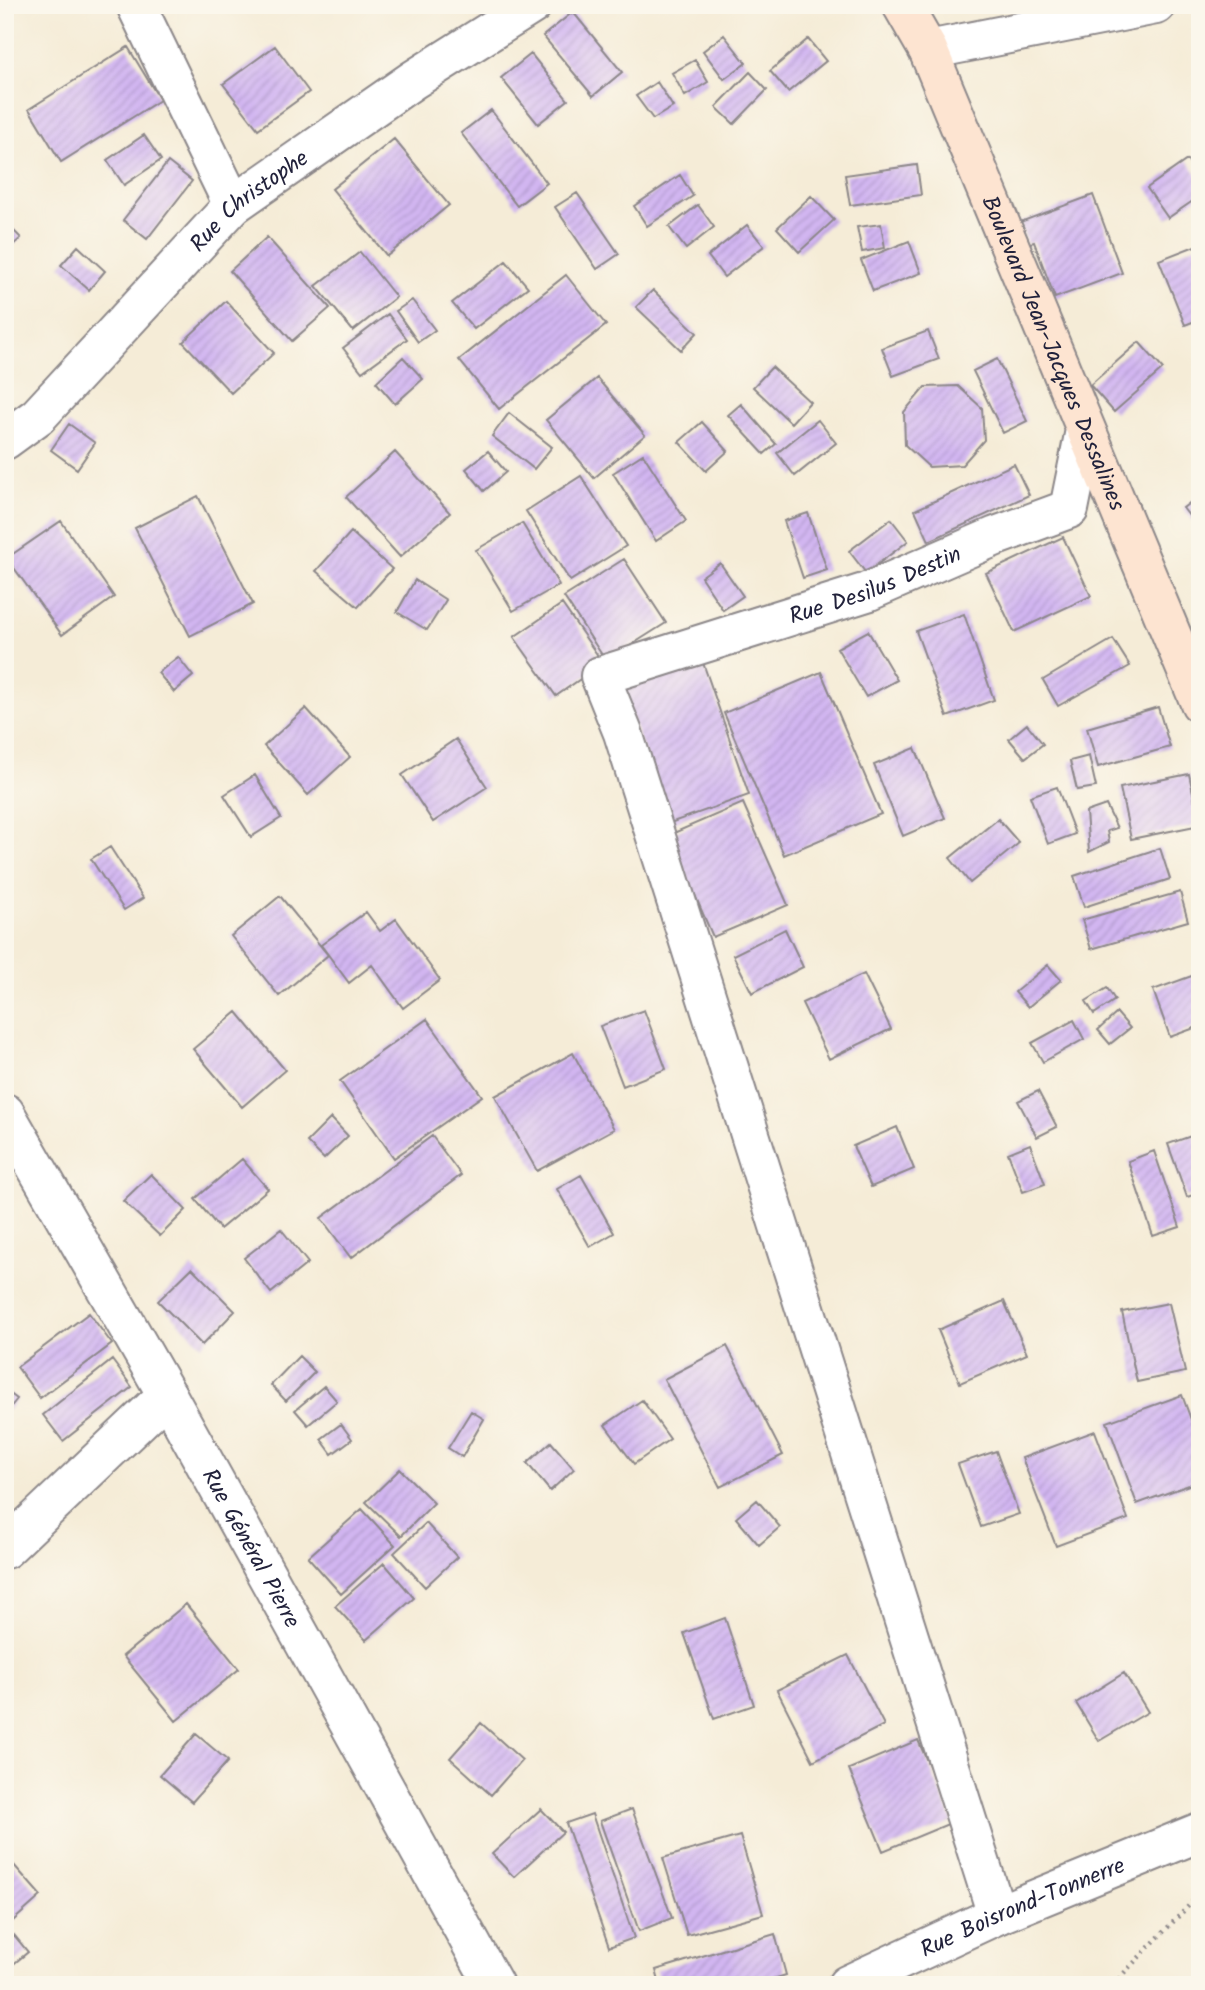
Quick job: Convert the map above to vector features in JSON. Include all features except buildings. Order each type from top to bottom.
[{"type":"street","points":[[136,5],[233,205]]},
{"type":"street","name":"Rue Christophe","points":[[5,440],[38,416],[233,205],[413,80],[531,5]]},
{"type":"street","name":"Boulevard Jean-Jacques Dessalines","points":[[902,5],[928,50],[1200,703]]},
{"type":"street","points":[[928,50],[1156,5]]},
{"type":"street","name":"Rue Desilus Destin","points":[[997,1916],[623,733],[600,676],[867,592],[996,536],[1069,509],[1085,429]]},
{"type":"street","name":"Rue Général Pierre","points":[[5,1112],[167,1395],[494,1985]]},
{"type":"street","points":[[5,1549],[167,1395]]},
{"type":"street","name":"Rue Boisrond-Tonnerre","points":[[847,1985],[997,1916],[1200,1832]]},
{"type":"path","points":[[1117,1985],[1122,1975],[1200,1894]]}]
